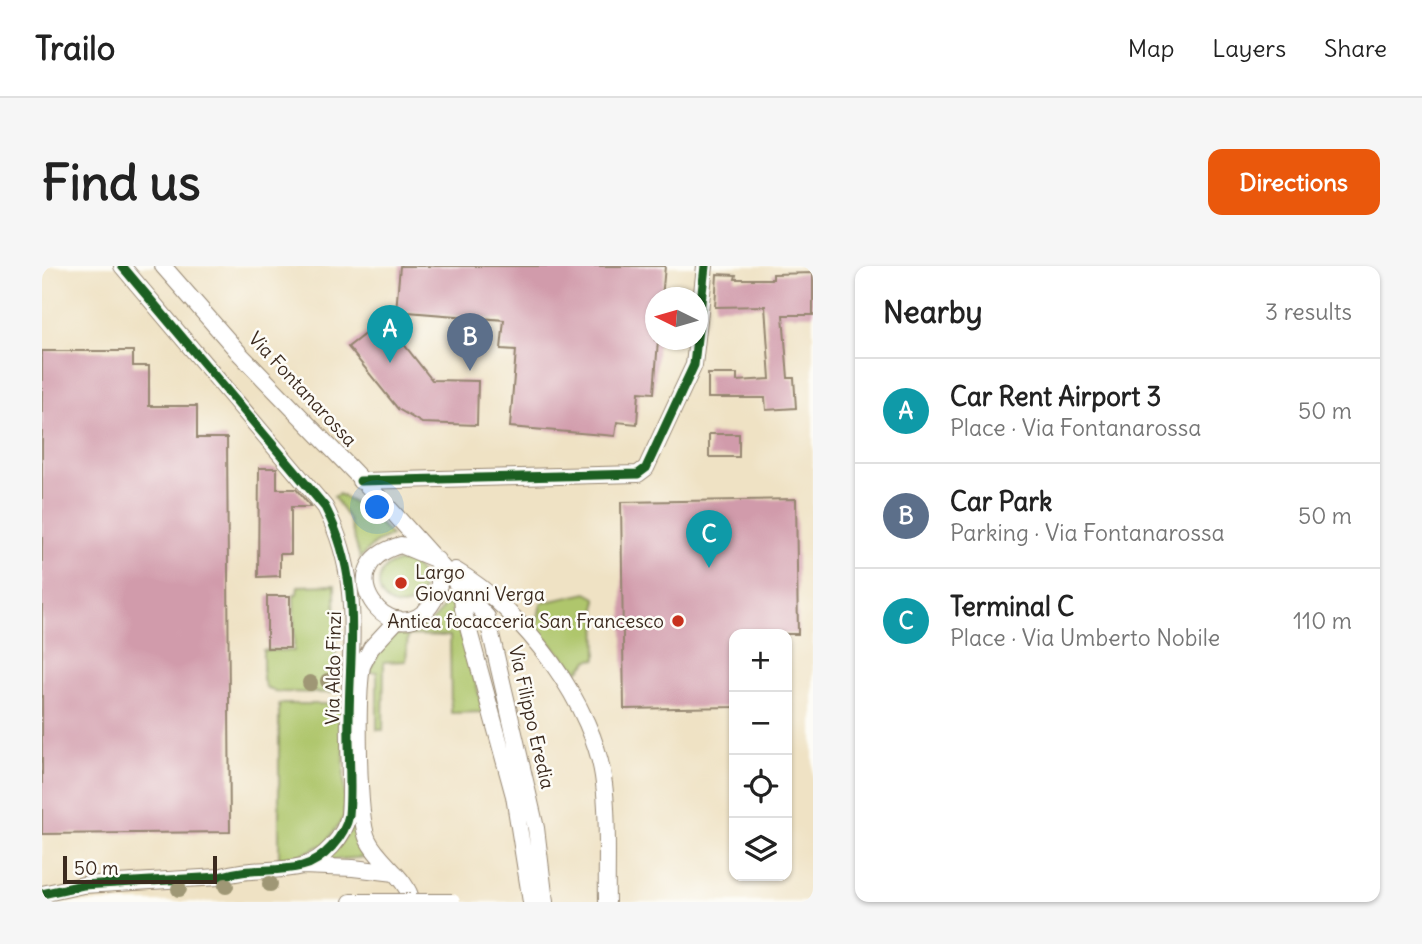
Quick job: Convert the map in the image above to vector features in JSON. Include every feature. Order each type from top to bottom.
[{"type":"street","name":"Via Aldo Finzi","points":[[122,266],[325,507],[346,556],[352,626],[348,821],[328,850],[302,866]]},
{"type":"street","name":"Via Fontanarossa","points":[[163,266],[240,354],[437,560]]},
{"type":"street","points":[[360,481],[625,477],[638,474],[646,468],[694,365],[705,266]]},
{"type":"street","points":[[352,626],[358,606],[367,594],[369,566],[387,549],[401,545],[437,560],[482,588],[524,625],[583,714],[604,782],[607,902]]},
{"type":"street","points":[[350,582],[367,594],[379,611],[398,620],[419,616],[436,599],[440,574],[437,560]]},
{"type":"street","name":"Via Filippo Eredia","points":[[437,560],[461,584],[487,617],[536,828],[545,902]]},
{"type":"street","points":[[461,584],[463,610],[514,796],[526,853],[531,902]]},
{"type":"street","name":"Via Aldo Finzi","points":[[395,873],[373,849],[362,818],[362,666],[371,648],[398,620]]},
{"type":"street","points":[[42,894],[83,885],[219,877],[240,870],[302,866],[395,873],[412,902]]},
{"type":"street","points":[[351,902],[452,902]]},
{"type":"green space","points":[[339,494],[371,514],[391,536],[375,543],[360,558],[349,520],[334,497]]},
{"type":"green space","points":[[401,562],[410,563],[417,568],[422,575],[422,593],[417,600],[410,605],[401,606],[392,605],[385,600],[380,593],[379,584],[380,575],[385,568],[392,563]]},
{"type":"green space","points":[[335,585],[336,685],[331,693],[279,692],[267,689],[263,680],[263,650],[294,651],[294,594],[297,594],[298,586]]},
{"type":"green space","points":[[587,593],[596,598],[597,659],[589,660],[578,671],[536,629],[541,603]]},
{"type":"green space","points":[[445,604],[453,606],[457,616],[484,712],[451,713],[450,636],[408,635],[406,661],[384,662],[383,730],[377,730],[377,672],[370,672],[377,655],[394,636],[430,623]]},
{"type":"green space","points":[[279,704],[344,704],[344,817],[326,843],[301,855],[279,858]]},
{"type":"green space","points":[[353,826],[356,826],[369,857],[328,860]]},
{"type":"building","points":[[400,266],[665,266],[663,287],[645,287],[645,350],[657,350],[654,393],[639,392],[637,424],[617,422],[615,436],[510,427],[516,350],[501,349],[504,320],[396,311]]},
{"type":"building","points":[[813,273],[813,315],[783,315],[788,378],[794,378],[796,408],[766,410],[765,398],[708,398],[708,374],[737,374],[737,381],[770,379],[765,306],[715,307],[717,274],[736,275],[735,279],[773,279],[773,274]]},
{"type":"building","points":[[384,319],[432,380],[478,381],[477,425],[422,423],[398,409],[348,347]]},
{"type":"building","points":[[42,351],[133,351],[133,366],[149,366],[149,406],[197,406],[197,438],[227,438],[230,832],[42,834]]},
{"type":"building","points":[[709,434],[739,434],[739,457],[709,457]]},
{"type":"building","points":[[259,468],[277,468],[277,489],[296,489],[311,507],[291,507],[291,554],[280,554],[280,576],[258,577]]},
{"type":"building","points":[[796,499],[798,634],[792,634],[792,629],[729,629],[729,707],[624,709],[621,502]]},
{"type":"building","points":[[267,596],[290,596],[290,648],[267,648]]},
{"type":"cycle path","points":[[42,894],[83,885],[219,877],[302,866],[318,859],[332,846],[343,831],[349,815],[351,610],[349,585],[337,534],[325,507],[122,266]]},
{"type":"cycle path","points":[[360,481],[638,474],[646,468],[694,365],[705,266]]},
{"type":"place","name":"Car Rent Airport 3","points":[[390,363]]},
{"type":"place","name":"Car Park","points":[[470,371]]},
{"type":"place","name":"Terminal C","points":[[709,568]]},
{"type":"place","name":"Largo Giovanni Verga","points":[[401,583]]},
{"type":"place","name":"Antica focacceria San Francesco","points":[[678,621]]}]
